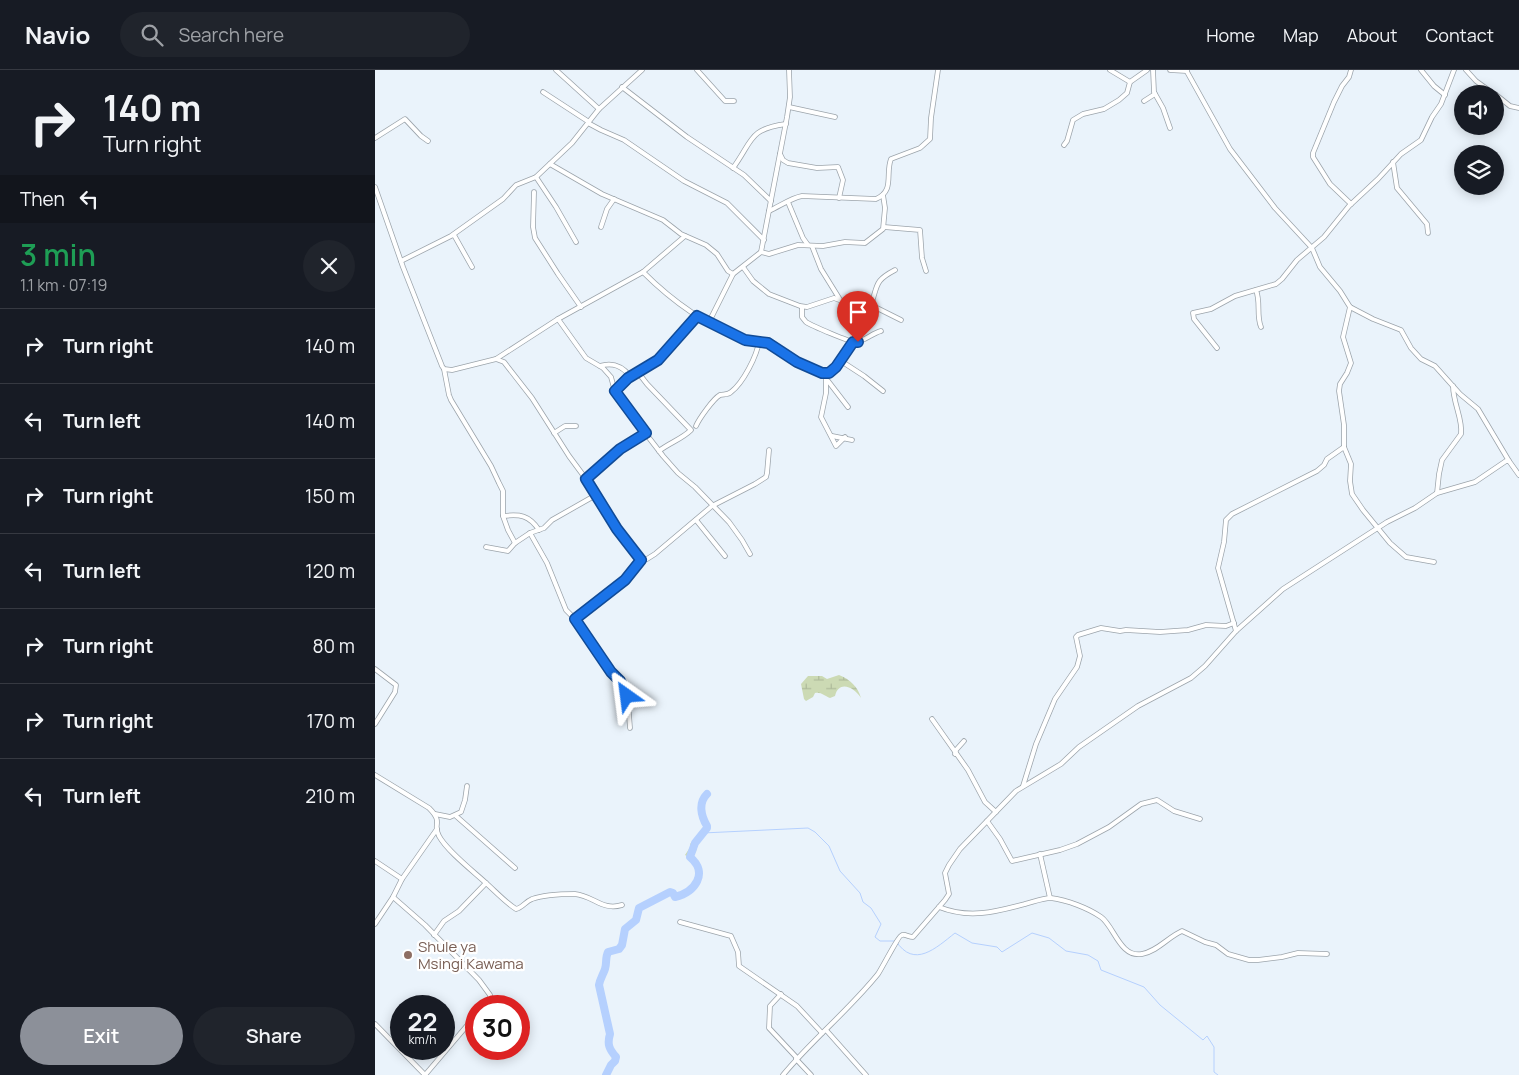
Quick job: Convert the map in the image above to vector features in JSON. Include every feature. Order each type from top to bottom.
[{"type":"street","points":[[556,70],[599,109]]},
{"type":"street","points":[[401,261],[454,234],[503,199],[519,183],[536,177],[576,138],[599,109],[642,70]]},
{"type":"street","points":[[697,70],[725,101],[734,101]]},
{"type":"street","points":[[709,322],[733,274],[761,252],[789,107],[789,70]]},
{"type":"street","points":[[769,211],[795,197],[802,196],[876,199],[883,195],[888,187],[891,159],[920,148],[930,138],[938,70]]},
{"type":"street","points":[[1110,70],[1131,82]]},
{"type":"street","points":[[1064,145],[1073,120],[1083,114],[1104,109],[1119,100],[1127,93],[1131,82],[1147,70]]},
{"type":"street","points":[[1153,70],[1155,94],[1171,128]]},
{"type":"street","points":[[1170,70],[1187,71],[1222,136],[1239,162],[1275,208],[1312,248],[1320,266],[1350,306],[1373,319],[1401,330],[1411,348],[1421,359],[1435,366],[1481,412],[1519,475]]},
{"type":"street","points":[[1351,70],[1349,77],[1334,102],[1313,157],[1330,184],[1351,204]]},
{"type":"street","points":[[1421,70],[1434,86],[1445,94]]},
{"type":"street","points":[[1217,348],[1194,319],[1193,313],[1211,308],[1235,296],[1280,281],[1297,260],[1312,248],[1351,204],[1379,179],[1393,162],[1421,140],[1445,94],[1454,70]]},
{"type":"street","points":[[1466,70],[1482,85]]},
{"type":"street","points":[[622,87],[657,116],[752,182],[771,202]]},
{"type":"street","points":[[543,92],[601,130],[624,140],[683,181],[727,203],[764,240]]},
{"type":"street","points":[[1144,101],[1155,94]]},
{"type":"street","points":[[1504,101],[1510,106],[1519,108]]},
{"type":"street","points":[[789,107],[835,117]]},
{"type":"street","points":[[375,138],[405,119],[421,136],[429,141]]},
{"type":"street","points":[[733,168],[743,154],[750,139],[764,128],[786,124]]},
{"type":"street","points":[[780,153],[783,160],[788,163],[817,168],[837,167],[843,180],[839,198]]},
{"type":"street","points":[[1393,162],[1397,188],[1427,224],[1428,233]]},
{"type":"street","points":[[550,164],[613,199],[663,220],[685,236],[713,250],[728,271],[733,274]]},
{"type":"street","points":[[536,177],[576,242]]},
{"type":"street","points":[[375,187],[439,363],[444,369],[451,400],[491,466],[503,490],[503,516],[515,543]]},
{"type":"street","points":[[534,192],[533,227],[535,238],[581,307]]},
{"type":"street","points":[[761,252],[769,254],[791,246],[865,242],[884,227],[885,208],[883,195]]},
{"type":"street","points":[[601,227],[607,209],[613,199]]},
{"type":"street","points":[[788,202],[803,238],[810,246],[821,269],[840,300]]},
{"type":"street","points":[[884,227],[920,230],[922,258],[926,271]]},
{"type":"street","points":[[454,234],[473,267]]},
{"type":"street","points":[[444,369],[452,370],[497,359],[559,319],[643,272],[685,236]]},
{"type":"street","points":[[743,267],[753,281],[769,294],[802,307],[834,298],[861,308],[867,308],[871,305],[876,287],[882,277],[895,270]]},
{"type":"street","points":[[643,272],[666,293],[697,316],[745,340],[768,343],[812,370],[826,374],[832,371],[853,342]]},
{"type":"street","points":[[1256,290],[1259,301],[1257,318],[1261,327]]},
{"type":"street","points":[[871,305],[901,320]]},
{"type":"street","points":[[1350,306],[1343,338],[1351,363],[1340,384],[1339,392],[1344,425],[1344,447],[1351,464],[1350,481],[1352,494],[1390,543],[1406,557],[1434,562]]},
{"type":"street","points":[[802,307],[801,313],[806,322],[853,342],[862,341],[881,331]]},
{"type":"street","points":[[615,391],[630,376],[658,360],[697,316]]},
{"type":"street","points":[[559,319],[586,358],[611,377],[615,391],[659,451],[677,473],[695,487],[736,531],[750,554]]},
{"type":"street","points":[[696,426],[713,401],[721,395],[729,394],[737,385],[756,354],[759,341]]},
{"type":"street","points":[[497,359],[504,362],[532,398],[617,529],[641,560]]},
{"type":"street","points":[[841,361],[883,391]]},
{"type":"street","points":[[599,366],[605,364],[619,366],[630,376]]},
{"type":"street","points":[[637,371],[691,430],[684,437],[669,443],[659,451]]},
{"type":"street","points":[[826,374],[826,394],[821,417],[837,446],[845,437]]},
{"type":"street","points":[[827,379],[848,407]]},
{"type":"street","points":[[1437,493],[1442,460],[1461,434],[1453,399],[1453,386]]},
{"type":"street","points":[[554,433],[565,426],[576,426]]},
{"type":"street","points":[[586,479],[620,449],[646,433]]},
{"type":"street","points":[[832,436],[845,437],[852,440]]},
{"type":"street","points":[[1237,631],[1218,568],[1224,542],[1226,520],[1232,514],[1317,471],[1324,465],[1327,459],[1344,447]]},
{"type":"street","points":[[575,619],[625,580],[641,560],[655,554],[712,506],[766,477],[769,450]]},
{"type":"street","points":[[783,1075],[876,976],[886,962],[898,937],[903,935],[913,937],[939,907],[949,894],[945,873],[949,865],[960,849],[1017,790],[1061,764],[1079,747],[1138,706],[1191,678],[1205,666],[1237,631],[1283,589],[1437,493],[1475,482],[1504,462],[1509,461]]},
{"type":"street","points":[[486,548],[506,552],[529,532],[539,530],[552,520],[596,495]]},
{"type":"street","points":[[503,516],[517,515],[527,517],[539,530]]},
{"type":"street","points":[[696,520],[725,556]]},
{"type":"street","points":[[529,532],[547,563],[566,610],[575,619],[611,672],[623,686],[628,702],[630,728]]},
{"type":"street","points":[[1023,786],[1029,763],[1055,699],[1077,667],[1080,656],[1078,634],[1101,628],[1120,631],[1160,632],[1188,630],[1206,625],[1226,626],[1234,623]]},
{"type":"street","points":[[375,670],[396,685],[395,692],[375,724]]},
{"type":"street","points":[[932,719],[968,770],[985,802],[996,812]]},
{"type":"street","points":[[955,754],[964,741]]},
{"type":"street","points":[[375,775],[429,808],[435,814],[437,829],[442,840],[468,868],[516,909],[534,899],[573,894],[592,898],[598,903],[609,907],[622,905]]},
{"type":"street","points":[[435,814],[447,817],[456,816],[461,812],[467,786]]},
{"type":"street","points":[[987,821],[1012,861],[1077,844],[1109,827],[1141,804],[1157,800],[1174,810],[1200,820]]},
{"type":"street","points":[[456,816],[515,868]]},
{"type":"street","points":[[375,924],[393,897],[402,879],[437,829]]},
{"type":"street","points":[[1041,854],[1050,898]]},
{"type":"street","points":[[375,861],[402,879]]},
{"type":"street","points":[[434,935],[444,921],[459,911],[486,883]]},
{"type":"street","points":[[393,897],[479,980],[489,995]]},
{"type":"street","points":[[939,907],[964,914],[983,914],[1050,898],[1066,902],[1103,918],[1125,949],[1139,954],[1152,950],[1182,931],[1216,945],[1228,954],[1249,960],[1298,953],[1327,954]]},
{"type":"street","points":[[680,922],[731,936],[738,949],[739,966],[797,1006],[822,1033]]},
{"type":"street","points":[[781,994],[770,1006],[769,1028],[811,1075]]},
{"type":"street","points":[[375,1024],[425,1075],[465,1028]]},
{"type":"street","points":[[826,1030],[866,1075]]},
{"type":"green space","points":[[839,675],[853,684],[861,698],[851,688],[843,687],[837,691],[835,696],[830,698],[815,693],[813,697],[806,701],[804,699],[801,684],[808,676],[822,676],[827,679]]},
{"type":"green space","points":[[693,841],[697,845],[696,852],[693,854],[698,863],[697,866],[692,859],[685,855],[689,849],[692,850],[690,844]]},
{"type":"waterway","points":[[606,1075],[616,1057],[609,1046],[610,1034],[599,985],[606,967],[607,954],[619,949],[622,945],[625,929],[636,920],[639,908],[670,892],[675,897],[682,895],[694,886],[699,875],[696,863],[690,857],[695,843],[707,828],[701,810],[702,801],[707,794]]},
{"type":"waterway","points":[[703,833],[808,828],[815,832],[829,846],[840,871],[860,893],[863,902],[871,908],[881,924],[875,937],[880,941],[896,941],[910,954],[918,955],[933,950],[955,933],[972,943],[997,947],[1002,952],[1032,933],[1049,938],[1066,951],[1088,955],[1098,961],[1101,970],[1144,987],[1160,1005],[1203,1040],[1207,1036],[1214,1047],[1214,1072],[1218,1075]]},
{"type":"place","name":"Shule ya Msingi Kawama","points":[[408,955]]},
{"type":"route","points":[[627,696],[620,681],[611,672],[575,619],[625,580],[641,560],[617,529],[586,479],[620,449],[646,433],[616,395],[615,391],[637,371],[658,360],[697,316],[745,340],[768,343],[797,362],[812,370],[826,374],[836,367],[849,351],[853,342],[858,342]]}]
